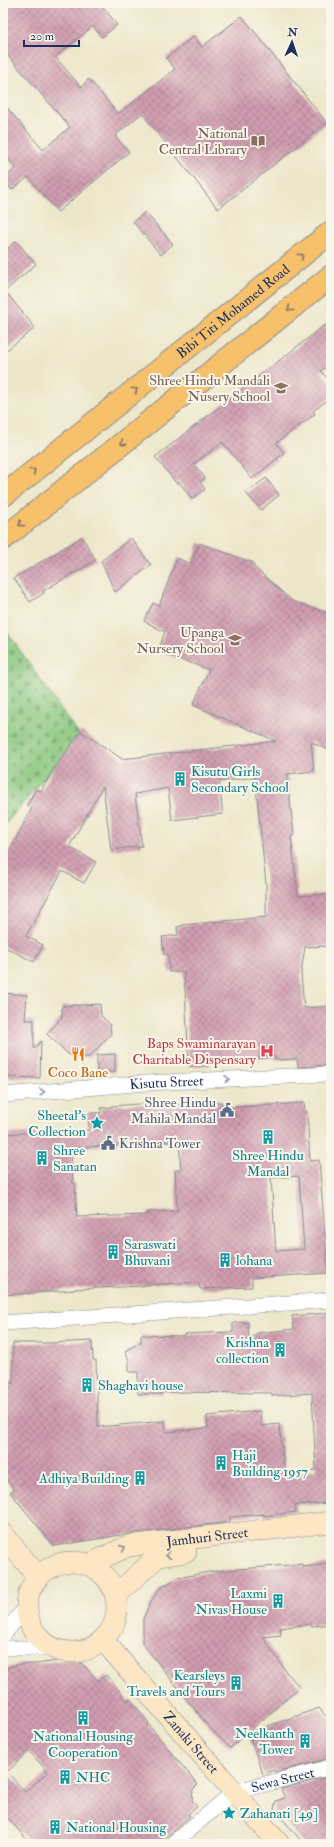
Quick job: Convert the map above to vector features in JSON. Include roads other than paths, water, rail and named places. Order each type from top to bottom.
[{"type":"highway","name":"Bibi Titi Mohamed Road","points":[[3,496],[331,232]]},
{"type":"highway","points":[[3,539],[331,276]]},
{"type":"street","name":"Kisutu Street","points":[[3,1095],[146,1083],[331,1074]]},
{"type":"street","points":[[3,1323],[331,1300]]},
{"type":"street","name":"Jamhuri Street","points":[[88,1565],[128,1546],[331,1522]]},
{"type":"street","name":"Jamhuri Street","points":[[116,1595],[158,1556],[331,1532]]},
{"type":"street","points":[[3,1534],[38,1577]]},
{"type":"street","points":[[3,1648],[54,1648],[71,1652],[80,1652],[103,1640],[108,1635],[115,1622],[118,1608],[116,1595],[105,1576],[88,1565],[74,1562],[61,1563],[38,1577],[30,1590],[27,1606],[30,1623],[34,1631],[46,1644],[54,1648]]},
{"type":"street","points":[[3,1635],[27,1606]]},
{"type":"street","name":"Zanaki Street","points":[[103,1640],[280,1844]]},
{"type":"street","name":"Sewa Street","points":[[234,1792],[331,1767]]},
{"type":"street","points":[[172,1844],[234,1792]]},
{"type":"place","name":"National Central Library","points":[[258,141]]},
{"type":"place","name":"Shree Hindu Mandali Nusery School","points":[[281,388]]},
{"type":"place","name":"Upanga Nursery School","points":[[235,640]]},
{"type":"place","name":"Kisutu Girls Secondary School","points":[[180,779]]},
{"type":"place","name":"Baps Swaminarayan Charitable Dispensary","points":[[267,1051]]},
{"type":"place","name":"Coco Bane","points":[[78,1054]]},
{"type":"place","name":"Shree Hindu Mahila Mandal","points":[[227,1110]]},
{"type":"place","name":"Sheetal's Collection","points":[[97,1123]]},
{"type":"place","name":"Shree Hindu Mandal","points":[[268,1137]]},
{"type":"place","name":"Krishna Tower","points":[[108,1143]]},
{"type":"place","name":"Shree Sanatan","points":[[42,1158]]},
{"type":"place","name":"Saraswati Bhuvani","points":[[113,1252]]},
{"type":"place","name":"lohana","points":[[225,1260]]},
{"type":"place","name":"Krishna collection","points":[[280,1350]]},
{"type":"place","name":"Shaghavi house","points":[[87,1385]]},
{"type":"place","name":"Haji Building 1957","points":[[221,1463]]},
{"type":"place","name":"Adhiya Building","points":[[140,1478]]},
{"type":"place","name":"Laxmi Nivas House","points":[[278,1601]]},
{"type":"place","name":"Kearsleys Travels and Tours","points":[[236,1683]]},
{"type":"place","name":"National Housing Cooperation","points":[[83,1718]]},
{"type":"place","name":"Neelkanth Tower","points":[[305,1741]]},
{"type":"place","name":"NHC","points":[[65,1777]]},
{"type":"place","name":"Zahanati [49]","points":[[229,1813]]},
{"type":"place","name":"National Housing","points":[[55,1827]]}]
